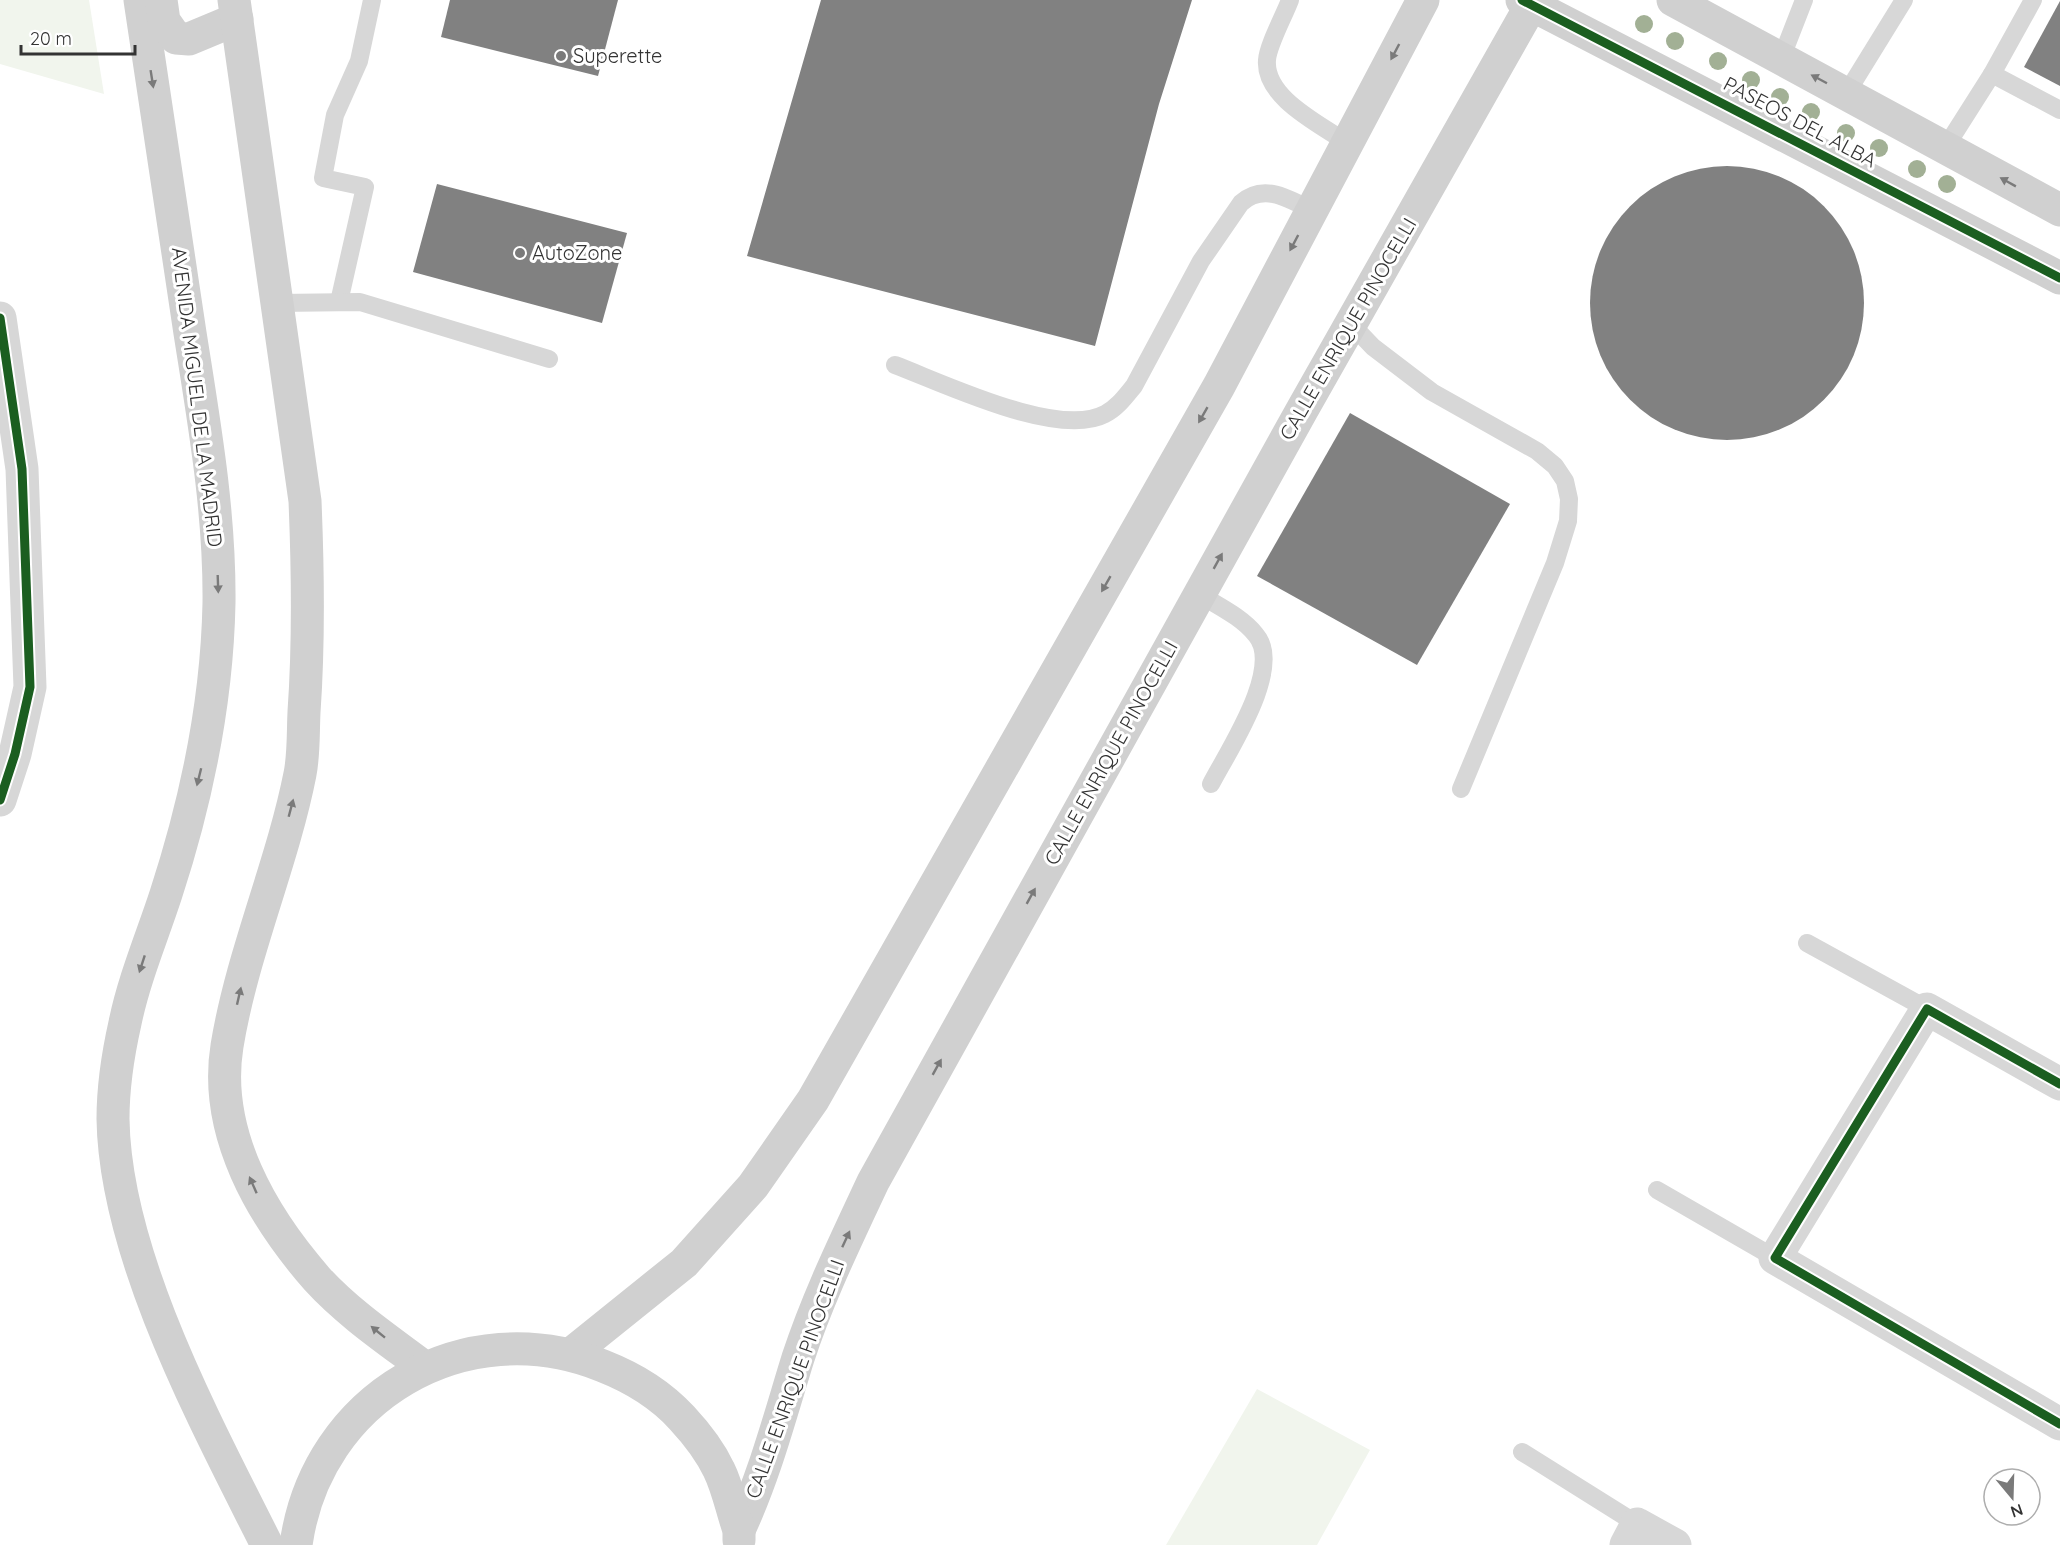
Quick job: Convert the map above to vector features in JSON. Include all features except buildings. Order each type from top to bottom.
[{"type":"main road","name":"AVENIDA MIGUEL DE LA MADRID","points":[[140,0],[205,432],[216,521],[219,602],[215,681],[206,752],[186,831],[125,1020],[117,1064],[114,1119],[119,1179],[134,1242],[157,1306],[204,1419],[267,1545]]},
{"type":"main road","points":[[161,0],[164,21],[176,38],[189,39],[236,10],[305,501],[309,582],[300,772],[229,1038],[225,1100],[237,1151],[264,1210],[318,1280],[378,1332],[424,1367]]},
{"type":"main road","points":[[572,1353],[684,1263],[753,1186],[813,1100],[1219,386],[1423,0]]},
{"type":"main road","points":[[1673,0],[2060,210]]},
{"type":"main road","name":"PASEOS DEL ALBA","points":[[1529,2],[2060,278]]},
{"type":"main road","name":"CALLE ENRIQUE PINOCELLI","points":[[739,1538],[759,1488],[799,1357],[827,1281],[873,1182],[1529,2]]},
{"type":"main road","points":[[296,1545],[299,1522],[312,1483],[331,1447],[357,1415],[389,1388],[424,1367],[497,1348],[572,1353],[632,1377],[682,1417],[718,1469],[739,1538]]},
{"type":"street","points":[[0,318],[30,687],[8,752],[0,800]]},
{"type":"street","points":[[2060,1084],[1927,1009],[1775,1258],[2060,1424]]},
{"type":"street","points":[[1632,1534],[1675,1545]]},
{"type":"lane","points":[[339,302],[364,187],[323,178],[335,115],[359,61],[372,0]]},
{"type":"lane","points":[[1290,0],[1267,60],[1270,79],[1279,96],[1347,143]]},
{"type":"lane","points":[[1782,59],[1803,0]]},
{"type":"lane","points":[[1846,94],[1904,0]]},
{"type":"lane","points":[[1945,148],[1992,74],[2033,0]]},
{"type":"lane","points":[[1992,74],[2060,110]]},
{"type":"lane","points":[[895,365],[1034,416],[1063,422],[1082,421],[1104,415],[1120,403],[1134,386],[1201,261],[1241,202],[1249,195],[1265,192],[1281,195],[1311,210]]},
{"type":"lane","points":[[277,303],[360,302],[549,359]]},
{"type":"lane","points":[[1351,324],[1373,347],[1432,392],[1537,452],[1555,466],[1565,480],[1569,499],[1568,521],[1555,563],[1461,789]]},
{"type":"lane","points":[[1200,594],[1245,623],[1258,636],[1265,650],[1257,694],[1210,784]]},
{"type":"lane","points":[[1807,943],[1927,1009]]},
{"type":"lane","points":[[1658,1190],[1775,1258]]},
{"type":"lane","points":[[1522,1452],[1632,1534]]},
{"type":"shaded area","points":[[0,0],[89,0],[104,94],[0,64]]},
{"type":"shaded area","points":[[1257,1389],[1370,1450],[1317,1545],[1166,1545]]},
{"type":"cycle path","points":[[1522,0],[2060,278]]},
{"type":"cycle path","points":[[0,318],[22,469],[30,687],[15,754],[0,800]]},
{"type":"cycle path","points":[[2060,1084],[1927,1009],[1775,1258],[2060,1424]]},
{"type":"place","name":"Superette","points":[[561,56]]},
{"type":"place","name":"AutoZone","points":[[520,253]]}]
